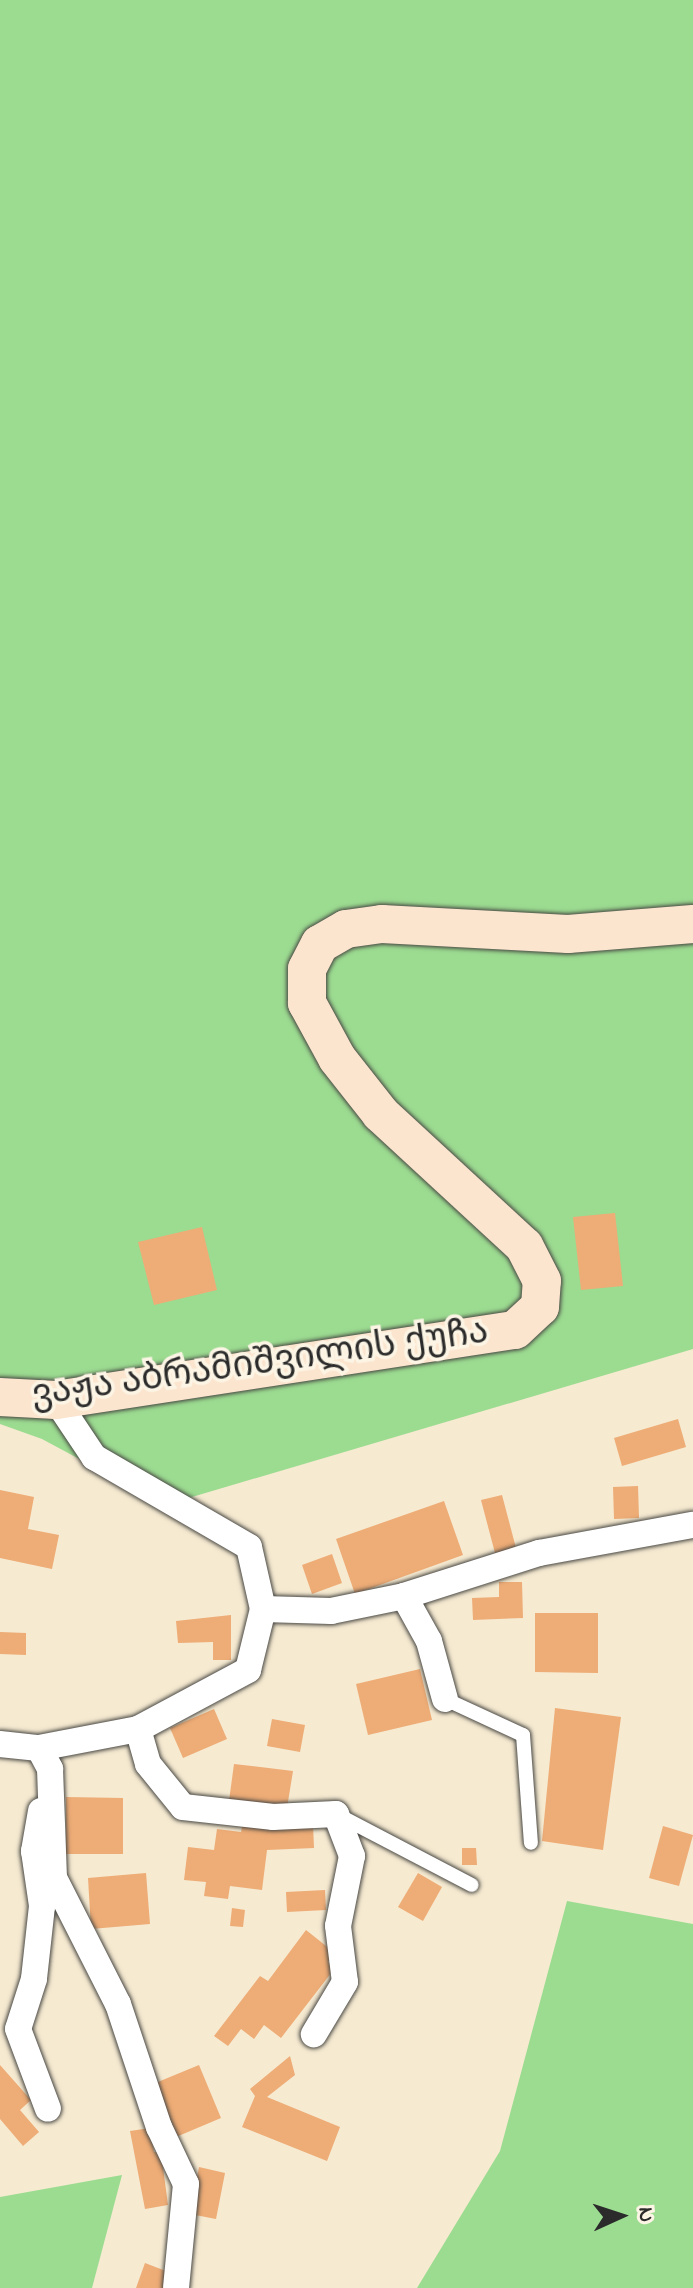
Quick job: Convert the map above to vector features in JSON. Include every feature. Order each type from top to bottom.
[{"type":"street","name":"ვაჟა აბრამიშვილის ქუჩა","points":[[0,1397],[56,1400],[515,1330],[540,1307],[542,1281],[524,1246],[364,1092],[307,1003],[307,969],[320,944],[346,929],[382,924],[568,934],[693,924]]},
{"type":"street","points":[[0,1744],[44,1758],[138,1729],[248,1670],[263,1609],[249,1547],[94,1457],[56,1400]]},
{"type":"street","points":[[263,1609],[331,1611],[404,1596],[539,1553],[692,1525]]},
{"type":"street","points":[[404,1596],[429,1641],[445,1699]]},
{"type":"street","points":[[138,1729],[148,1764],[183,1807],[273,1817],[336,1814],[352,1856],[338,1926],[345,1982],[314,2034]]},
{"type":"street","points":[[44,1758],[34,1851],[42,1906],[34,1979],[18,2029],[48,2109]]},
{"type":"street","points":[[44,1758],[54,1878],[118,2004],[159,2127],[186,2184],[176,2288]]},
{"type":"lane","points":[[445,1699],[523,1735],[531,1843]]},
{"type":"lane","points":[[336,1814],[472,1885]]},
{"type":"green space","points":[[0,0],[693,0],[693,1349],[165,1505],[42,1439],[0,1424]]},
{"type":"green space","points":[[567,1901],[693,1924],[693,2288],[417,2288],[500,2151]]},
{"type":"green space","points":[[122,2175],[92,2288],[0,2288],[0,2197]]},
{"type":"building","points":[[615,1213],[623,1286],[581,1290],[573,1217]]},
{"type":"building","points":[[202,1227],[217,1290],[154,1305],[138,1242]]},
{"type":"building","points":[[678,1419],[686,1447],[622,1466],[614,1438]]},
{"type":"building","points":[[638,1486],[639,1518],[614,1519],[613,1487]]},
{"type":"building","points":[[0,1490],[34,1497],[28,1529],[59,1535],[52,1569],[0,1558]]},
{"type":"building","points":[[502,1495],[516,1548],[495,1553],[481,1500]]},
{"type":"building","points":[[444,1501],[463,1555],[355,1594],[336,1539]]},
{"type":"building","points":[[332,1554],[342,1583],[312,1594],[302,1565]]},
{"type":"building","points":[[499,1582],[522,1582],[523,1618],[473,1620],[472,1598],[499,1597]]},
{"type":"building","points":[[535,1613],[598,1613],[598,1673],[535,1672]]},
{"type":"building","points":[[231,1615],[231,1660],[213,1660],[213,1642],[178,1643],[176,1621]]},
{"type":"building","points":[[0,1632],[26,1633],[26,1655],[0,1654]]},
{"type":"building","points":[[420,1669],[432,1720],[368,1735],[356,1684]]},
{"type":"building","points":[[555,1708],[621,1717],[603,1850],[542,1841]]},
{"type":"building","points":[[214,1709],[227,1739],[183,1758],[170,1728]]},
{"type":"building","points":[[272,1719],[305,1725],[300,1752],[267,1746]]},
{"type":"building","points":[[234,1764],[293,1771],[287,1808],[229,1801]]},
{"type":"building","points":[[66,1797],[123,1798],[123,1854],[66,1854]]},
{"type":"building","points":[[243,1822],[313,1825],[314,1848],[267,1850],[262,1890],[230,1886],[228,1899],[204,1896],[206,1882],[184,1880],[188,1847],[214,1850],[217,1829],[241,1832]]},
{"type":"building","points":[[663,1826],[693,1835],[679,1886],[649,1878]]},
{"type":"building","points":[[462,1848],[476,1848],[477,1865],[462,1865]]},
{"type":"building","points":[[146,1873],[150,1924],[91,1929],[88,1878]]},
{"type":"building","points":[[418,1873],[442,1887],[423,1921],[398,1907]]},
{"type":"building","points":[[325,1890],[326,1910],[287,1912],[286,1892]]},
{"type":"building","points":[[232,1908],[245,1910],[243,1927],[230,1926]]},
{"type":"building","points":[[306,1930],[335,1953],[328,1962],[335,1968],[281,2038],[264,2025],[254,2039],[241,2029],[228,2046],[214,2036],[260,1976],[268,1981]]},
{"type":"building","points":[[290,2056],[295,2075],[267,2097],[340,2127],[327,2161],[242,2127],[255,2096],[250,2089]]},
{"type":"building","points":[[0,2065],[31,2100],[20,2110],[39,2132],[23,2146],[0,2119]]},
{"type":"building","points":[[199,2065],[221,2118],[176,2137],[153,2084]]},
{"type":"building","points":[[150,2128],[154,2152],[161,2152],[168,2205],[145,2209],[130,2131]]},
{"type":"building","points":[[199,2167],[225,2173],[216,2219],[190,2214]]},
{"type":"building","points":[[145,2263],[171,2273],[165,2288],[136,2288]]}]
